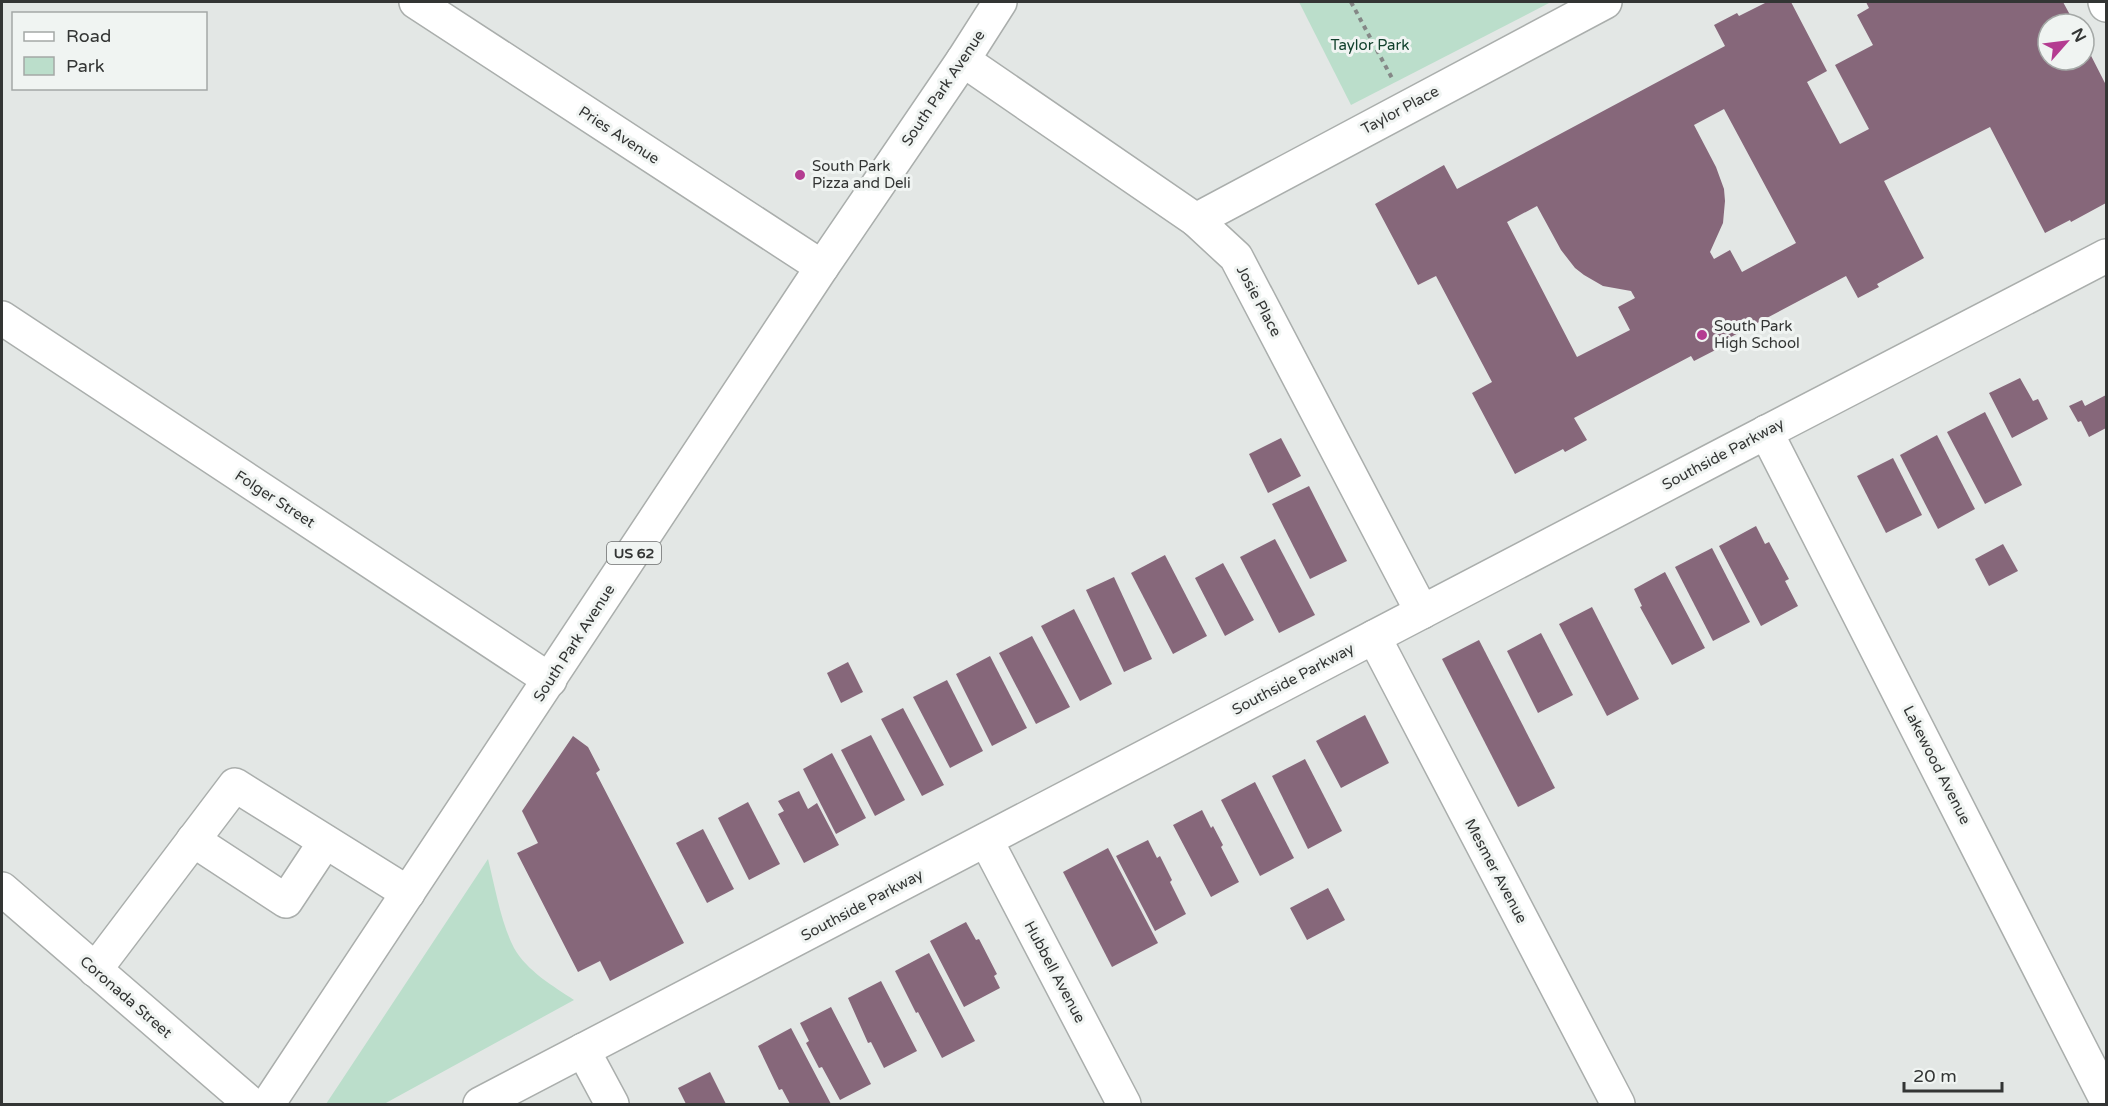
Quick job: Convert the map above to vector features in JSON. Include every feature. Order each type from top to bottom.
[{"type":"street","name":"Pries Avenue","points":[[416,2],[822,267]]},
{"type":"street","name":"South Park Avenue","points":[[268,1104],[1000,2]]},
{"type":"street","name":"Taylor Place","points":[[1196,220],[1605,2]]},
{"type":"street","name":"Josie Place","points":[[963,60],[1196,220],[1236,257],[1422,612]]},
{"type":"street","name":"Southside Parkway","points":[[480,1104],[2106,256]]},
{"type":"street","name":"Folger Street","points":[[2,318],[550,680]]},
{"type":"street","name":"Lakewood Avenue","points":[[1766,432],[2106,1099]]},
{"type":"street","name":"Mesmer Avenue","points":[[1374,637],[1618,1104]]},
{"type":"street","points":[[95,970],[235,785],[408,893]]},
{"type":"street","points":[[193,840],[286,901],[326,842]]},
{"type":"street","name":"Hubbell Avenue","points":[[986,840],[1124,1104]]},
{"type":"street","name":"Coronada Street","points":[[2,889],[251,1104]]},
{"type":"street","points":[[583,1050],[612,1104]]},
{"type":"path","points":[[1351,2],[1396,88]]},
{"type":"green space","name":"Taylor Park","points":[[1299,2],[1551,2],[1351,105]]},
{"type":"green space","points":[[488,859],[502,916],[514,948],[533,971],[574,1000],[384,1104],[326,1104]]},
{"type":"building","points":[[1767,2],[1791,2],[1827,71],[1807,82],[1840,144],[1869,129],[1835,65],[1873,45],[1857,15],[1869,8],[1866,2],[2063,2],[2068,12],[2036,12],[2036,72],[2096,72],[2096,65],[2106,85],[2106,203],[2045,233],[1990,127],[1884,181],[1924,258],[1877,284],[1879,287],[1858,298],[1846,276],[1729,338],[1731,342],[1694,361],[1691,356],[1574,418],[1587,440],[1565,452],[1563,449],[1515,474],[1472,393],[1492,382],[1436,276],[1418,285],[1375,204],[1444,165],[1457,189],[1725,46],[1714,25],[1737,13],[1739,16]],"holes":[[[1724,109],[1796,243],[1742,272],[1730,250],[1714,259],[1710,252],[1723,223],[1724,189],[1716,167],[1694,125]],[[1537,206],[1561,250],[1575,268],[1584,275],[1603,286],[1631,291],[1635,298],[1618,307],[1630,330],[1577,357],[1507,222]]]},
{"type":"building","points":[[2020,378],[2033,401],[2038,399],[2048,419],[2012,438],[1989,393]]},
{"type":"building","points":[[2106,395],[2106,428],[2089,437],[2081,421],[2078,422],[2069,406],[2082,400],[2085,406]]},
{"type":"building","points":[[1985,412],[2022,485],[1985,504],[1947,432]]},
{"type":"building","points":[[1937,435],[1975,509],[1938,529],[1900,455]]},
{"type":"building","points":[[1281,438],[1301,476],[1268,493],[1249,454]]},
{"type":"building","points":[[1893,458],[1922,515],[1886,533],[1857,476]]},
{"type":"building","points":[[1309,486],[1347,561],[1310,579],[1272,504]]},
{"type":"building","points":[[1756,526],[1765,544],[1769,542],[1789,579],[1785,581],[1798,606],[1761,626],[1719,546]]},
{"type":"building","points":[[1275,539],[1315,615],[1279,633],[1240,557]]},
{"type":"building","points":[[2003,544],[2018,571],[1989,586],[1975,559]]},
{"type":"building","points":[[1712,548],[1750,622],[1713,641],[1675,567]]},
{"type":"building","points":[[1165,555],[1207,636],[1173,654],[1131,573]]},
{"type":"building","points":[[1223,563],[1254,620],[1225,636],[1195,578]]},
{"type":"building","points":[[1665,572],[1705,648],[1672,665],[1640,607],[1642,606],[1634,589]]},
{"type":"building","points":[[1114,577],[1152,659],[1124,672],[1086,590]]},
{"type":"building","points":[[1592,607],[1639,699],[1607,716],[1559,624]]},
{"type":"building","points":[[1074,609],[1112,684],[1080,701],[1041,626]]},
{"type":"building","points":[[1541,633],[1573,695],[1538,713],[1507,651]]},
{"type":"building","points":[[1032,636],[1070,707],[1036,724],[999,653]]},
{"type":"building","points":[[1479,640],[1555,788],[1518,807],[1442,659]]},
{"type":"building","points":[[990,656],[1027,728],[992,746],[956,674]]},
{"type":"building","points":[[848,662],[863,692],[841,703],[827,673]]},
{"type":"building","points":[[947,680],[983,751],[950,768],[913,697]]},
{"type":"building","points":[[903,708],[944,785],[922,796],[881,719]]},
{"type":"building","points":[[1365,715],[1389,763],[1341,788],[1316,741]]},
{"type":"building","points":[[871,735],[905,800],[875,816],[841,750]]},
{"type":"building","points":[[573,736],[588,747],[600,770],[596,773],[684,943],[610,981],[600,961],[578,972],[517,853],[538,843],[522,811]]},
{"type":"building","points":[[832,753],[866,818],[836,834],[803,769]]},
{"type":"building","points":[[1305,759],[1342,831],[1308,849],[1272,776]]},
{"type":"building","points":[[1255,782],[1294,858],[1260,876],[1221,800]]},
{"type":"building","points":[[799,791],[808,809],[817,803],[839,845],[804,863],[778,814],[784,811],[778,801]]},
{"type":"building","points":[[748,802],[780,864],[749,880],[718,818]]},
{"type":"building","points":[[1202,810],[1223,845],[1221,847],[1239,882],[1211,897],[1173,825]]},
{"type":"building","points":[[703,829],[734,889],[707,903],[676,843]]},
{"type":"building","points":[[1148,840],[1157,858],[1160,856],[1186,914],[1155,931],[1116,856]]},
{"type":"building","points":[[1108,848],[1158,943],[1112,967],[1063,872]]},
{"type":"building","points":[[1328,888],[1345,920],[1307,940],[1290,908]]},
{"type":"building","points":[[966,922],[976,940],[979,939],[997,974],[994,976],[1000,988],[964,1007],[930,941]]},
{"type":"building","points":[[929,953],[975,1041],[942,1058],[895,971]]},
{"type":"building","points":[[881,981],[917,1051],[884,1068],[871,1042],[868,1043],[848,998]]},
{"type":"building","points":[[831,1007],[871,1084],[840,1100],[806,1043],[809,1041],[800,1023]]},
{"type":"building","points":[[791,1028],[831,1104],[790,1104],[782,1089],[779,1090],[758,1046]]},
{"type":"building","points":[[710,1072],[726,1104],[686,1104],[678,1088]]},
{"type":"place","name":"South Park Pizza and Deli","points":[[800,175]]},
{"type":"place","name":"South Park High School","points":[[1702,335]]}]
